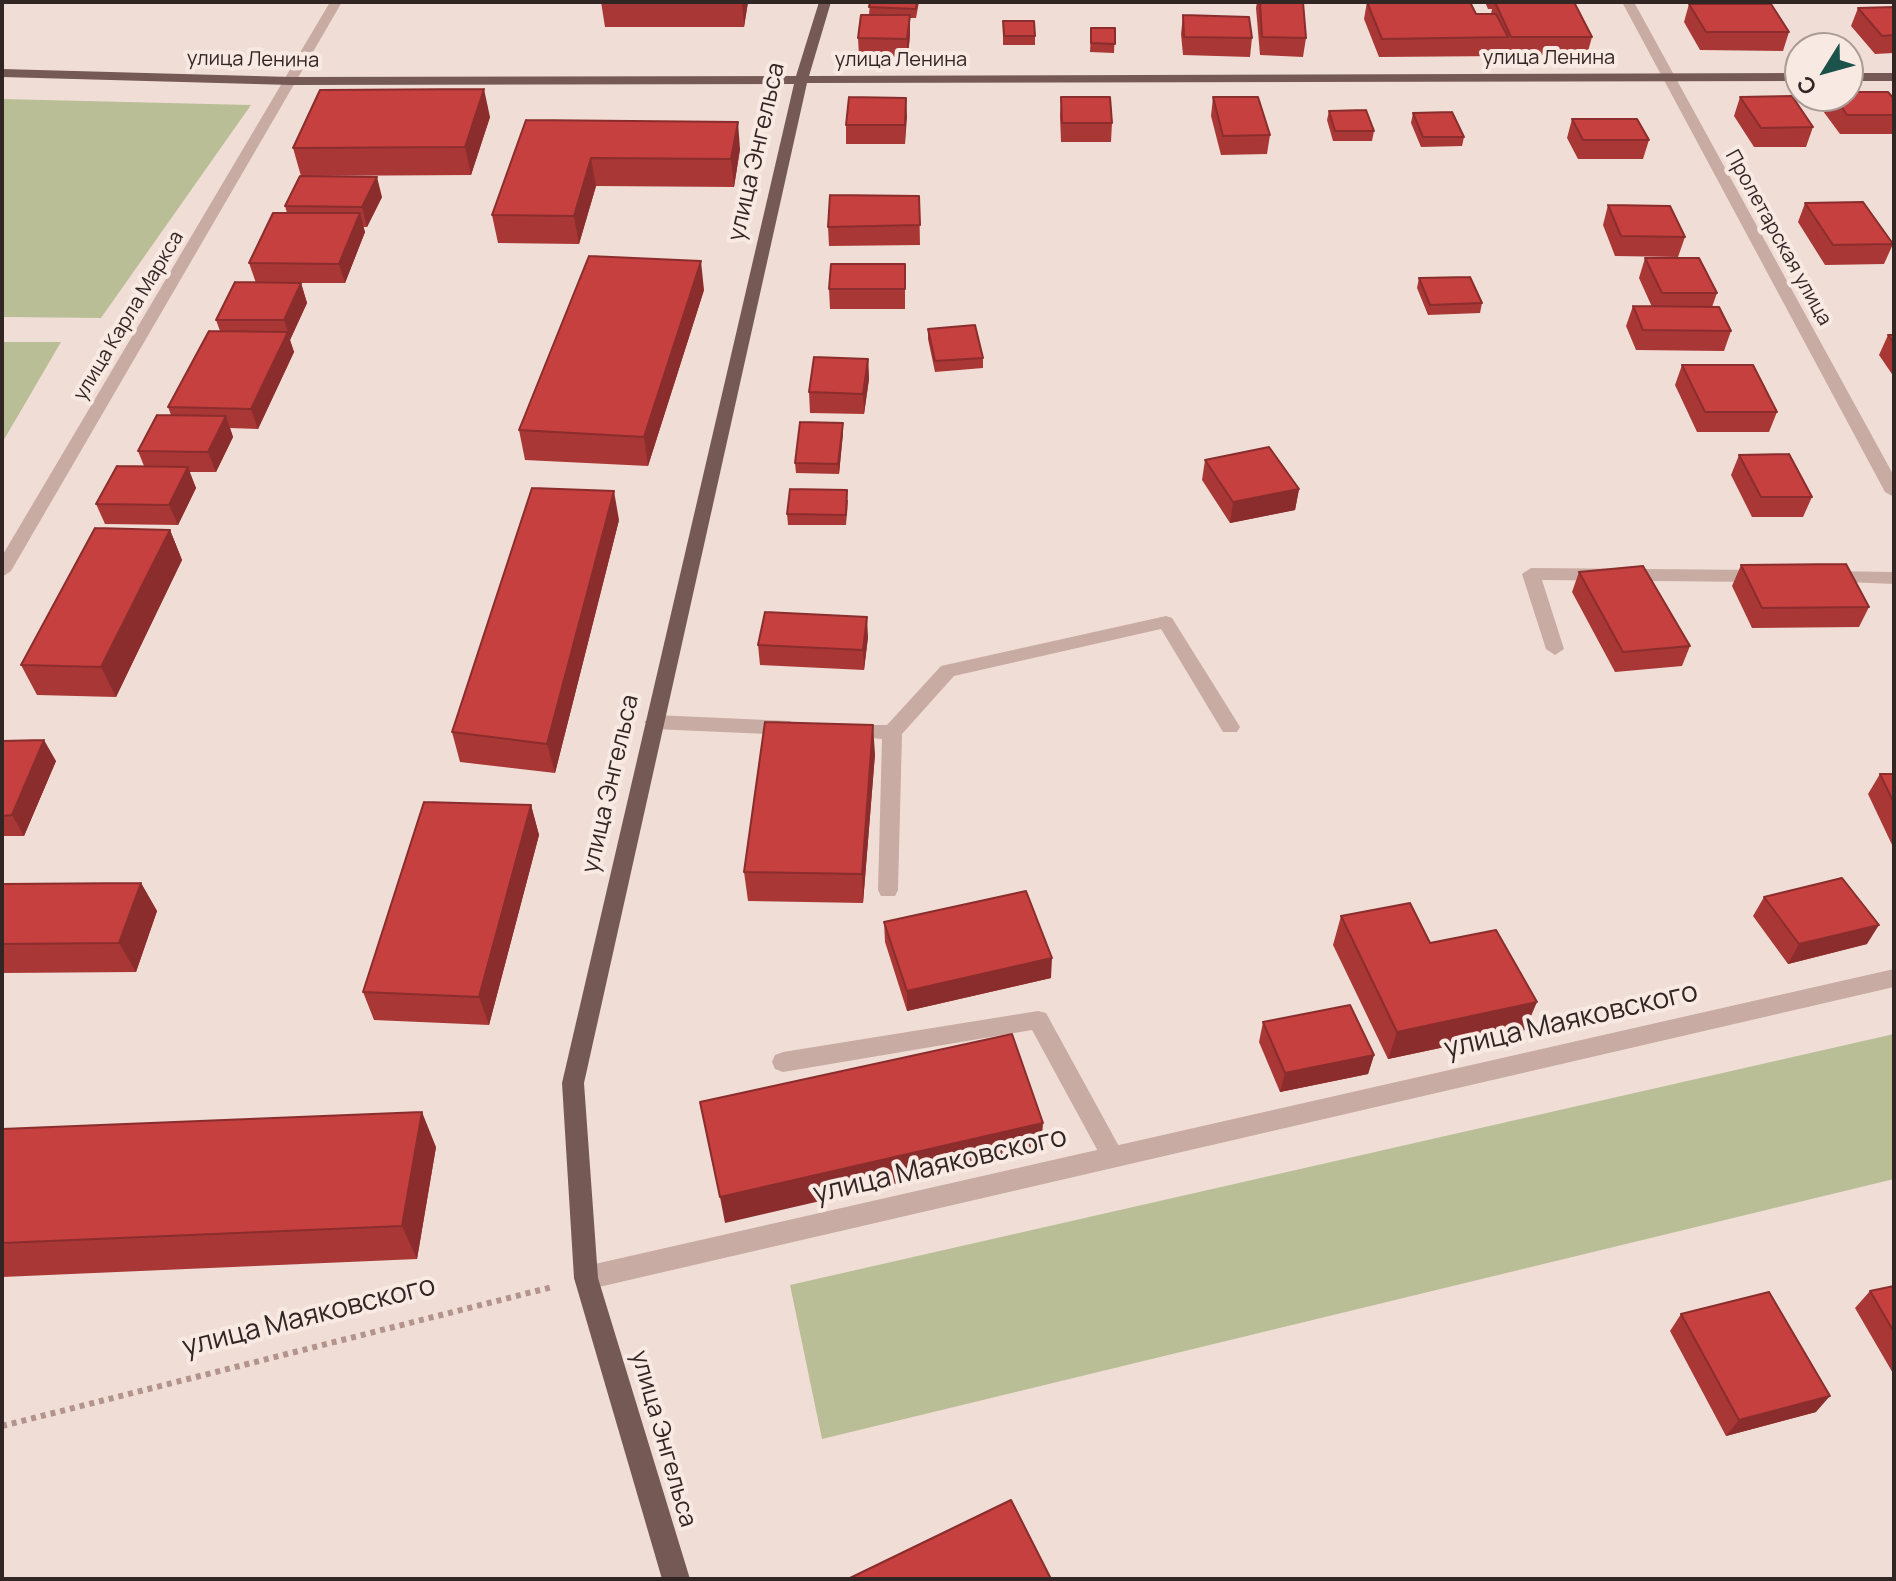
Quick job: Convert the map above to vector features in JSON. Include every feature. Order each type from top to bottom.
[{"type":"main road","name":"улица Энгельса","points":[[676,1579],[586,1278],[573,1083],[801,81],[825,2]]},
{"type":"main road","name":"улица Ленина","points":[[2,73],[291,81],[1784,77]]},
{"type":"main road","points":[[1864,77],[1894,77]]},
{"type":"street","name":"улица Карла Маркса","points":[[2,571],[336,2]]},
{"type":"street","name":"Пролетарская улица","points":[[1628,2],[1894,492]]},
{"type":"street","points":[[1555,649],[1531,574],[1784,577]]},
{"type":"street","points":[[1815,577],[1894,578]]},
{"type":"street","points":[[888,890],[892,732],[948,671],[1166,622],[1230,727]]},
{"type":"street","points":[[654,722],[892,732]]},
{"type":"street","name":"улица Маяковского","points":[[586,1278],[1894,978]]},
{"type":"street","points":[[783,1062],[1038,1020],[1113,1157]]},
{"type":"path","name":"улица Маяковского","points":[[2,1426],[586,1278]]},
{"type":"green space","points":[[2,99],[251,105],[101,318],[2,317]]},
{"type":"green space","points":[[2,342],[61,342],[2,443]]},
{"type":"green space","points":[[1894,1034],[1894,1179],[822,1439],[790,1285]]},
{"type":"building","points":[[870,2],[917,2],[916,9],[869,7]]},
{"type":"building","points":[[1260,2],[1303,2],[1306,38],[1262,37]]},
{"type":"building","points":[[1367,2],[1470,2],[1476,14],[1496,14],[1508,37],[1382,39]]},
{"type":"building","points":[[1495,2],[1574,2],[1592,37],[1511,37]]},
{"type":"building","points":[[1689,4],[1771,4],[1789,32],[1784,32],[1706,32]]},
{"type":"building","points":[[1894,7],[1894,35],[1882,36],[1858,8]]},
{"type":"building","points":[[861,15],[910,15],[907,39],[858,38]]},
{"type":"building","points":[[1183,15],[1249,17],[1252,38],[1184,37]]},
{"type":"building","points":[[1003,21],[1034,21],[1035,36],[1004,36]]},
{"type":"building","points":[[1091,28],[1115,28],[1115,44],[1091,43]]},
{"type":"building","points":[[484,89],[465,147],[293,148],[320,90]]},
{"type":"building","points":[[1864,92],[1888,92],[1894,99],[1894,115],[1847,115],[1845,112],[1864,112]]},
{"type":"building","points":[[1784,96],[1784,112],[1803,112],[1813,127],[1761,128],[1740,97]]},
{"type":"building","points":[[849,97],[906,98],[905,125],[846,125]]},
{"type":"building","points":[[1061,97],[1110,97],[1112,123],[1062,123]]},
{"type":"building","points":[[1213,97],[1258,97],[1270,135],[1223,136]]},
{"type":"building","points":[[1366,110],[1374,131],[1335,131],[1329,111]]},
{"type":"building","points":[[1452,112],[1464,137],[1423,137],[1413,113]]},
{"type":"building","points":[[1572,119],[1637,119],[1649,140],[1583,140]]},
{"type":"building","points":[[526,120],[738,122],[731,159],[591,158],[574,216],[492,215]]},
{"type":"building","points":[[300,176],[377,177],[362,207],[285,206]]},
{"type":"building","points":[[830,195],[919,196],[920,225],[828,227]]},
{"type":"building","points":[[1863,202],[1893,244],[1833,245],[1805,203]]},
{"type":"building","points":[[1608,205],[1670,206],[1685,237],[1621,236]]},
{"type":"building","points":[[273,213],[360,213],[339,264],[249,263]]},
{"type":"building","points":[[589,256],[701,261],[644,437],[519,430]]},
{"type":"building","points":[[1645,258],[1699,258],[1717,293],[1662,293]]},
{"type":"building","points":[[831,264],[905,264],[905,289],[829,289]]},
{"type":"building","points":[[1470,277],[1482,303],[1430,305],[1419,278]]},
{"type":"building","points":[[235,282],[301,283],[284,320],[216,320]]},
{"type":"building","points":[[1633,306],[1719,307],[1731,331],[1643,330]]},
{"type":"building","points":[[975,325],[983,358],[935,361],[928,329]]},
{"type":"building","points":[[209,331],[288,332],[251,409],[168,407]]},
{"type":"building","points":[[814,357],[868,359],[863,394],[809,392]]},
{"type":"building","points":[[1682,365],[1753,365],[1777,412],[1705,412]]},
{"type":"building","points":[[157,415],[226,416],[208,452],[138,451]]},
{"type":"building","points":[[800,422],[843,423],[838,464],[795,463]]},
{"type":"building","points":[[1269,447],[1299,489],[1233,502],[1205,460]]},
{"type":"building","points":[[1789,454],[1812,497],[1761,497],[1739,455]]},
{"type":"building","points":[[117,466],[188,467],[169,505],[96,504]]},
{"type":"building","points":[[532,488],[614,491],[547,744],[452,732]]},
{"type":"building","points":[[790,489],[847,490],[846,515],[787,514]]},
{"type":"building","points":[[95,528],[170,530],[101,667],[21,665]]},
{"type":"building","points":[[1846,564],[1869,607],[1762,608],[1741,565]]},
{"type":"building","points":[[1643,566],[1690,646],[1623,652],[1579,572]]},
{"type":"building","points":[[765,612],[867,617],[863,650],[758,645]]},
{"type":"building","points":[[765,722],[873,725],[862,874],[744,872]]},
{"type":"building","points":[[44,740],[12,815],[2,816],[2,741]]},
{"type":"building","points":[[1880,774],[1894,774],[1894,803]]},
{"type":"building","points":[[424,802],[531,805],[479,997],[363,992]]},
{"type":"building","points":[[1842,878],[1879,925],[1799,944],[1764,897]]},
{"type":"building","points":[[141,883],[119,943],[2,944],[2,884]]},
{"type":"building","points":[[1026,891],[1052,958],[907,991],[884,922]]},
{"type":"building","points":[[1410,903],[1430,943],[1496,930],[1537,1002],[1397,1032],[1341,916]]},
{"type":"building","points":[[1350,1005],[1374,1055],[1285,1073],[1263,1022]]},
{"type":"building","points":[[1012,1034],[1043,1123],[720,1197],[700,1102]]},
{"type":"building","points":[[422,1112],[402,1226],[2,1243],[2,1129]]},
{"type":"building","points":[[1894,1286],[1894,1332],[1870,1291]]},
{"type":"building","points":[[1769,1292],[1830,1396],[1739,1420],[1681,1314]]},
{"type":"building","points":[[1011,1500],[1051,1579],[850,1578]]}]
